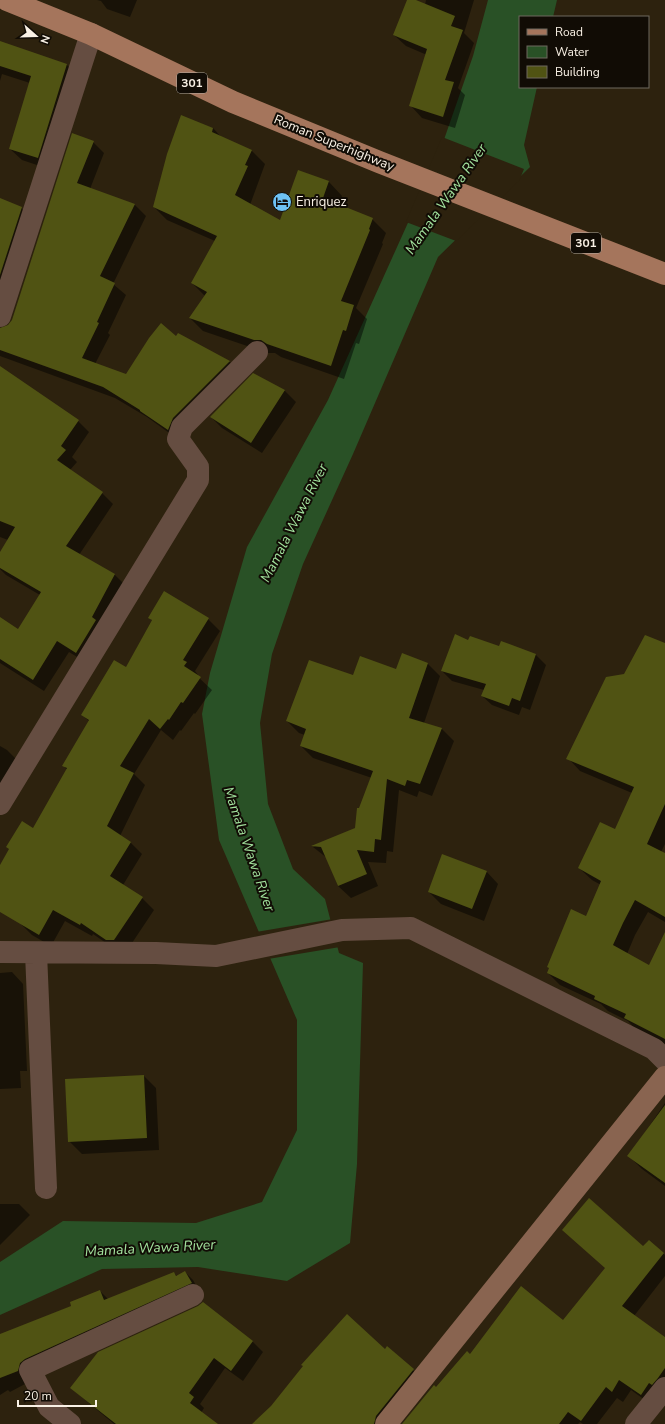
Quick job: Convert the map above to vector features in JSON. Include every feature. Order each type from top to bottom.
[{"type":"main road","name":"Roman Superhighway","points":[[7,0],[91,34],[233,102],[379,162],[665,274]]},
{"type":"street","points":[[0,316],[91,34]]},
{"type":"street","points":[[0,804],[198,480],[198,467],[178,439],[182,427],[257,352]]},
{"type":"street","points":[[0,952],[156,953],[216,956],[342,930],[411,928],[654,1049],[665,1060]]},
{"type":"street","points":[[36,953],[46,1188]]},
{"type":"street","points":[[386,1424],[665,1077]]},
{"type":"street","points":[[70,1424],[49,1407],[30,1370],[192,1295]]},
{"type":"street","points":[[636,1424],[665,1388]]},
{"type":"water","name":"Mamala Wawa River","points":[[488,0],[557,0],[553,16],[519,16],[519,88],[537,88],[524,145],[530,167],[438,257],[353,454],[303,564],[272,654],[260,723],[268,804],[293,869],[325,899],[339,953],[363,963],[357,1164],[350,1243],[287,1281],[198,1267],[102,1269],[0,1315],[0,1262],[63,1221],[196,1223],[262,1202],[297,1130],[297,1020],[219,840],[202,714],[210,673],[247,547],[328,400],[439,154],[473,56]]},
{"type":"pier","points":[[442,137],[524,169],[519,181],[456,241],[406,222]]},
{"type":"pier","points":[[333,919],[340,947],[268,959],[256,932]]},
{"type":"building","points":[[407,0],[416,0],[455,16],[451,26],[463,30],[445,80],[454,82],[443,117],[409,106],[427,49],[393,35]]},
{"type":"building","points":[[0,41],[67,64],[38,158],[9,149],[31,76],[0,66]]},
{"type":"building","points":[[181,115],[213,128],[212,132],[252,150],[245,165],[248,166],[235,195],[280,220],[298,170],[329,181],[323,198],[373,218],[369,229],[370,230],[341,301],[354,305],[346,331],[343,330],[331,366],[267,344],[261,340],[254,340],[189,318],[207,292],[191,283],[217,236],[153,207],[167,154]]},
{"type":"building","points":[[72,133],[94,141],[77,183],[135,204],[100,276],[115,283],[97,322],[99,323],[82,358],[126,374],[149,338],[161,323],[176,336],[178,333],[230,361],[173,418],[168,430],[140,410],[103,387],[0,350],[0,328],[8,325],[12,320]]},
{"type":"building","points":[[0,198],[22,207],[0,275]]},
{"type":"building","points":[[0,366],[79,420],[61,446],[66,450],[57,460],[103,492],[66,546],[115,574],[92,617],[96,620],[76,653],[57,641],[33,680],[0,659],[0,617],[18,629],[41,592],[0,568],[0,552],[15,527],[0,521]]},
{"type":"building","points":[[253,373],[285,390],[251,443],[210,417]]},
{"type":"building","points":[[164,591],[209,618],[183,660],[187,662],[184,666],[201,677],[183,703],[181,702],[169,720],[168,719],[160,729],[149,719],[120,766],[134,773],[107,826],[131,842],[110,876],[143,897],[114,940],[106,940],[81,923],[80,925],[53,910],[39,935],[0,912],[0,865],[9,849],[6,847],[22,821],[33,828],[67,768],[62,766],[89,720],[81,715],[114,660],[126,667],[152,620],[148,618]]},
{"type":"building","points":[[455,634],[468,640],[470,636],[499,646],[501,641],[536,654],[520,701],[512,698],[509,706],[481,696],[486,684],[441,671]]},
{"type":"building","points":[[645,635],[665,643],[665,804],[647,844],[665,853],[665,917],[635,900],[613,945],[649,965],[665,932],[665,1039],[624,1018],[626,1014],[594,999],[595,996],[547,973],[549,968],[547,967],[571,909],[586,916],[601,881],[578,868],[600,822],[615,829],[634,787],[566,759],[606,677],[624,674]]},
{"type":"building","points":[[402,653],[428,663],[409,718],[442,728],[420,784],[407,780],[405,786],[387,779],[381,840],[375,839],[374,852],[357,850],[367,874],[338,886],[321,847],[311,846],[355,828],[357,808],[359,808],[373,771],[300,746],[306,729],[286,721],[309,660],[353,675],[360,656],[396,669]]},
{"type":"building","points":[[442,854],[487,871],[472,909],[428,892]]},
{"type":"building","points":[[144,1075],[147,1138],[68,1142],[65,1079]]},
{"type":"building","points":[[665,1105],[665,1183],[627,1156]]},
{"type":"building","points":[[589,1198],[643,1246],[649,1240],[664,1253],[622,1306],[665,1337],[665,1368],[658,1378],[652,1385],[649,1383],[641,1395],[619,1380],[612,1392],[606,1387],[581,1421],[568,1412],[559,1424],[402,1424],[434,1385],[436,1387],[467,1351],[470,1354],[521,1286],[563,1320],[605,1268],[562,1230]]},
{"type":"building","points":[[185,1271],[192,1283],[25,1359],[20,1363],[18,1371],[0,1378],[0,1334],[71,1306],[70,1302],[100,1290],[104,1300],[174,1272],[176,1276]]},
{"type":"building","points":[[203,1302],[253,1341],[231,1371],[214,1358],[189,1393],[194,1397],[190,1403],[218,1424],[116,1424],[70,1388],[98,1352],[198,1306]]},
{"type":"building","points":[[347,1314],[385,1349],[387,1346],[414,1369],[376,1416],[374,1424],[252,1424],[271,1406],[303,1366],[301,1365]]},
{"type":"place","name":"Enriquez","points":[[282,202]]}]
